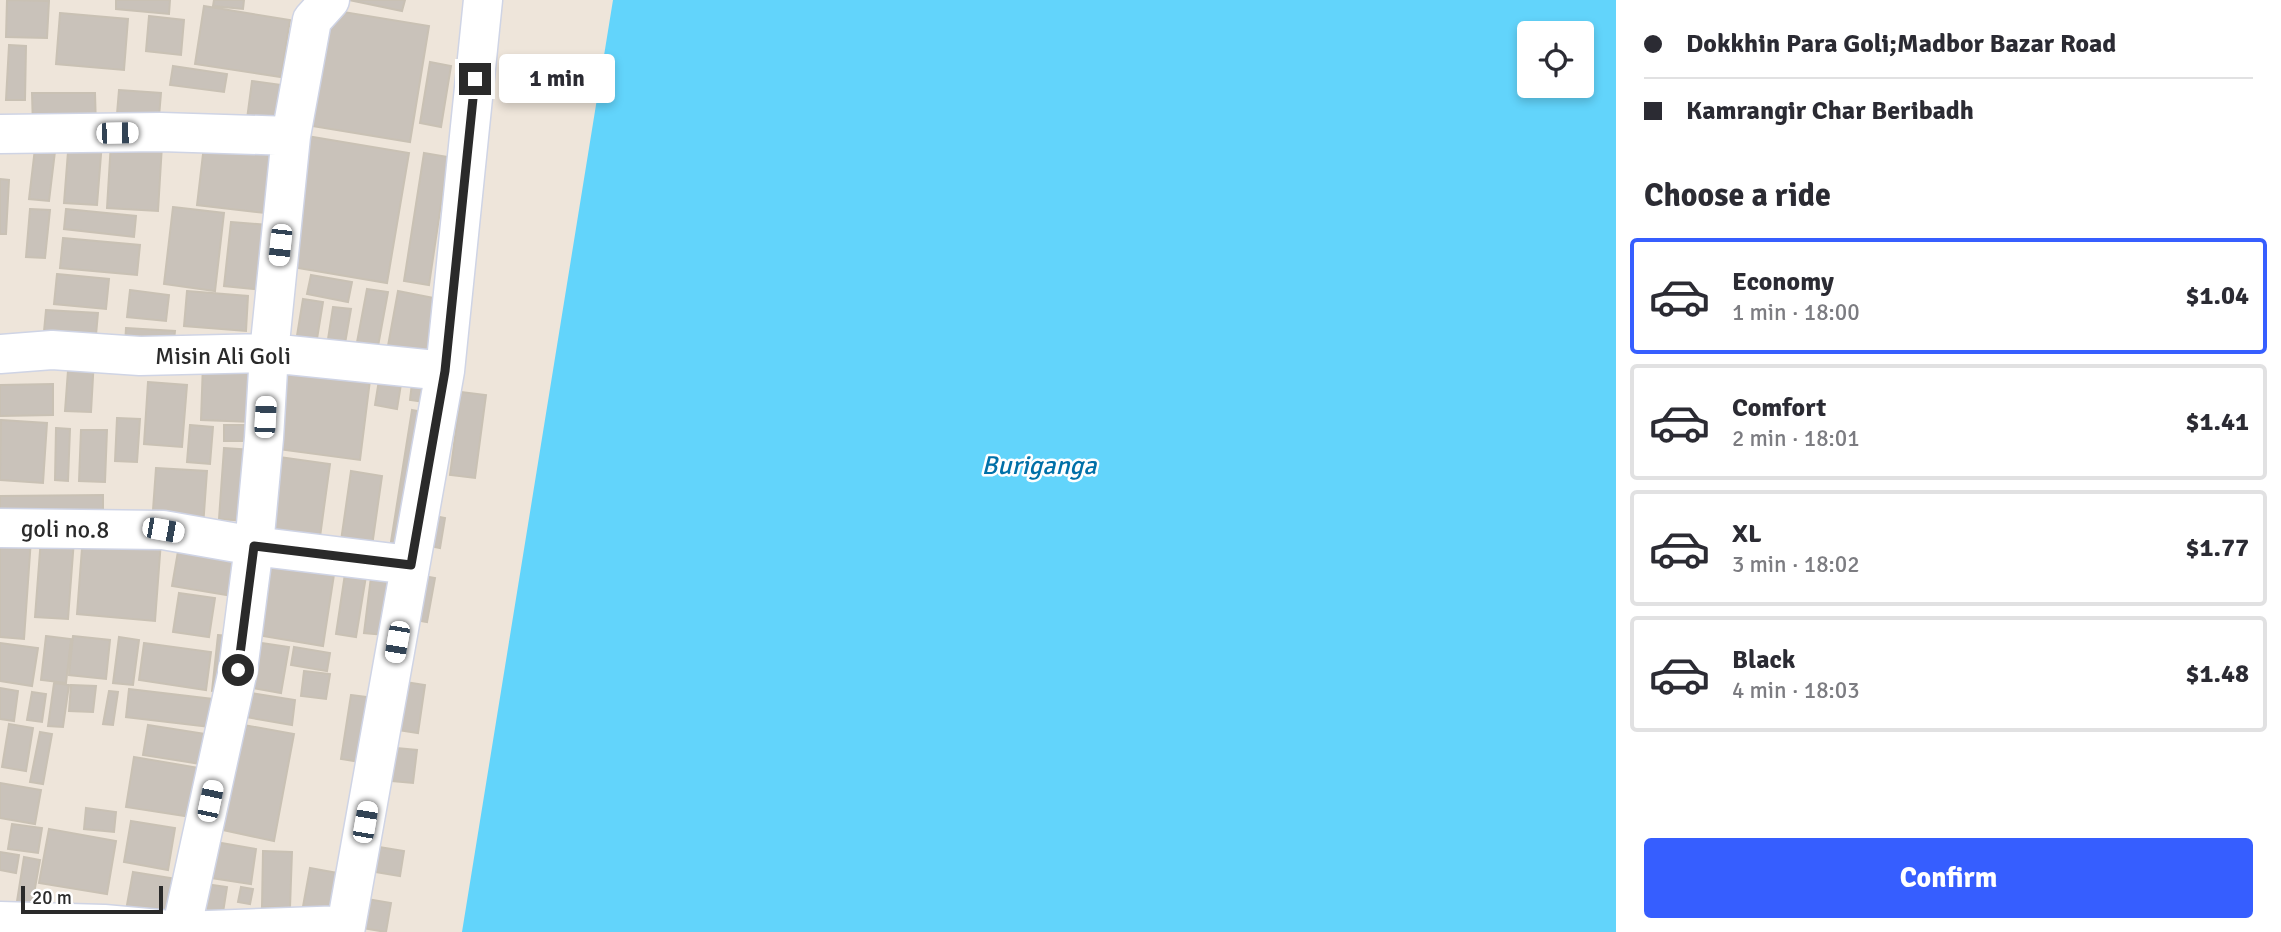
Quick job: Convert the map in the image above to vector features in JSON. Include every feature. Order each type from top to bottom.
[{"type":"street","points":[[181,931],[238,670],[254,546],[269,354],[291,136],[312,20],[330,0]]},
{"type":"street","points":[[0,921],[104,924],[181,931],[346,929],[445,371],[483,0]]},
{"type":"street","points":[[0,134],[161,132],[291,136]]},
{"type":"street","name":"Misin Ali Goli","points":[[0,354],[51,350],[140,356],[269,354],[445,371]]},
{"type":"street","name":"goli no.8","points":[[0,528],[163,530],[254,546],[411,565]]},
{"type":"water","name":"Buriganga","points":[[613,0],[1616,0],[1616,932],[462,932]]},
{"type":"building","points":[[7,0],[49,1],[47,38],[6,37]]},
{"type":"building","points":[[116,0],[170,0],[169,14],[116,9]]},
{"type":"building","points":[[214,0],[244,0],[243,9],[213,6]]},
{"type":"building","points":[[349,0],[405,0],[402,11]]},
{"type":"building","points":[[204,6],[290,20],[281,77],[195,64]]},
{"type":"building","points":[[325,9],[429,26],[410,142],[306,125]]},
{"type":"building","points":[[60,13],[128,19],[124,70],[56,64]]},
{"type":"building","points":[[149,16],[184,20],[181,55],[146,51]]},
{"type":"building","points":[[9,45],[26,46],[25,100],[6,100]]},
{"type":"building","points":[[430,62],[451,66],[441,127],[420,123]]},
{"type":"building","points":[[173,66],[227,74],[224,92],[170,85]]},
{"type":"building","points":[[252,81],[282,85],[279,122],[247,119]]},
{"type":"building","points":[[119,90],[161,93],[159,117],[117,114]]},
{"type":"building","points":[[32,93],[95,93],[96,127],[33,127]]},
{"type":"building","points":[[307,136],[409,153],[387,283],[286,266]]},
{"type":"building","points":[[205,137],[282,146],[274,214],[197,205]]},
{"type":"building","points":[[69,139],[102,142],[97,205],[64,203]]},
{"type":"building","points":[[36,140],[56,143],[49,201],[29,199]]},
{"type":"building","points":[[111,142],[162,145],[158,211],[107,208]]},
{"type":"building","points":[[424,153],[448,157],[429,285],[404,281]]},
{"type":"building","points":[[0,179],[9,180],[6,234],[0,234]]},
{"type":"building","points":[[173,207],[224,213],[215,291],[164,284]]},
{"type":"building","points":[[30,209],[50,210],[45,258],[26,257]]},
{"type":"building","points":[[66,209],[136,216],[134,237],[64,229]]},
{"type":"building","points":[[231,222],[268,225],[262,290],[224,286]]},
{"type":"building","points":[[63,238],[140,245],[137,275],[60,268]]},
{"type":"building","points":[[57,274],[109,279],[106,309],[54,304]]},
{"type":"building","points":[[311,275],[352,282],[348,302],[307,294]]},
{"type":"building","points":[[367,289],[388,292],[376,357],[355,353]]},
{"type":"building","points":[[130,290],[169,295],[166,321],[127,317]]},
{"type":"building","points":[[187,291],[248,296],[246,331],[184,326]]},
{"type":"building","points":[[398,291],[439,299],[428,364],[386,357]]},
{"type":"building","points":[[303,299],[323,302],[315,351],[295,348]]},
{"type":"building","points":[[333,307],[351,309],[343,355],[326,352]]},
{"type":"building","points":[[46,310],[98,313],[95,346],[43,342]]},
{"type":"building","points":[[126,328],[175,331],[173,348],[125,345]]},
{"type":"building","points":[[69,357],[94,359],[91,412],[65,411]]},
{"type":"building","points":[[203,363],[256,366],[253,422],[201,420]]},
{"type":"building","points":[[281,369],[370,380],[360,460],[270,448]]},
{"type":"building","points":[[379,380],[401,384],[397,409],[375,405]]},
{"type":"building","points":[[148,382],[187,385],[182,447],[144,444]]},
{"type":"building","points":[[412,383],[434,386],[432,403],[410,400]]},
{"type":"building","points":[[53,384],[53,415],[0,416],[0,385]]},
{"type":"building","points":[[461,392],[486,395],[475,478],[450,475]]},
{"type":"building","points":[[412,410],[428,413],[406,551],[390,548]]},
{"type":"building","points":[[117,418],[140,419],[137,462],[115,461]]},
{"type":"building","points":[[1,420],[47,423],[43,483],[0,480]]},
{"type":"building","points":[[190,425],[213,427],[210,464],[187,462]]},
{"type":"building","points":[[224,425],[247,425],[246,441],[224,441]]},
{"type":"building","points":[[56,428],[70,429],[68,481],[55,480]]},
{"type":"building","points":[[81,430],[107,430],[105,482],[79,481]]},
{"type":"building","points":[[224,448],[253,450],[248,521],[219,519]]},
{"type":"building","points":[[272,456],[330,464],[319,544],[262,536]]},
{"type":"building","points":[[156,468],[207,471],[203,527],[152,524]]},
{"type":"building","points":[[351,471],[382,476],[372,546],[341,541]]},
{"type":"building","points":[[103,495],[103,523],[0,525],[0,496]]},
{"type":"building","points":[[425,514],[445,518],[440,548],[420,544]]},
{"type":"building","points":[[83,535],[161,541],[155,621],[77,614]]},
{"type":"building","points":[[0,537],[31,539],[24,639],[0,637]]},
{"type":"building","points":[[41,538],[74,540],[68,619],[35,617]]},
{"type":"building","points":[[180,540],[241,550],[233,596],[172,586]]},
{"type":"building","points":[[269,558],[335,568],[323,646],[257,635]]},
{"type":"building","points":[[346,567],[367,570],[356,637],[336,634]]},
{"type":"building","points":[[372,569],[393,572],[385,635],[364,633]]},
{"type":"building","points":[[413,574],[435,578],[427,622],[404,618]]},
{"type":"building","points":[[179,593],[215,598],[209,637],[173,632]]},
{"type":"building","points":[[218,635],[237,637],[230,694],[212,691]]},
{"type":"building","points":[[46,636],[71,639],[66,683],[41,680]]},
{"type":"building","points":[[73,636],[110,640],[106,679],[69,675]]},
{"type":"building","points":[[119,637],[139,640],[133,685],[113,683]]},
{"type":"building","points":[[255,642],[289,647],[281,693],[247,687]]},
{"type":"building","points":[[0,643],[38,648],[32,686],[0,681]]},
{"type":"building","points":[[144,643],[211,652],[206,690],[139,680]]},
{"type":"building","points":[[294,647],[330,653],[327,671],[291,665]]},
{"type":"building","points":[[304,671],[330,674],[326,699],[301,696]]},
{"type":"building","points":[[399,681],[425,685],[418,733],[391,729]]},
{"type":"building","points":[[54,683],[69,685],[63,727],[48,726]]},
{"type":"building","points":[[71,685],[96,686],[93,712],[69,711]]},
{"type":"building","points":[[0,688],[18,691],[14,721],[0,719]]},
{"type":"building","points":[[129,689],[221,700],[218,728],[126,717]]},
{"type":"building","points":[[109,691],[118,692],[113,725],[103,724]]},
{"type":"building","points":[[32,692],[46,694],[42,722],[27,720]]},
{"type":"building","points":[[244,692],[295,700],[292,725],[240,716]]},
{"type":"building","points":[[351,695],[375,698],[366,763],[341,759]]},
{"type":"building","points":[[9,724],[33,728],[26,771],[2,767]]},
{"type":"building","points":[[238,724],[294,734],[274,841],[218,829]]},
{"type":"building","points":[[148,725],[212,735],[207,765],[143,755]]},
{"type":"building","points":[[40,732],[52,734],[43,784],[30,782]]},
{"type":"building","points":[[385,747],[417,750],[413,783],[381,780]]},
{"type":"building","points":[[134,757],[205,769],[198,818],[126,807]]},
{"type":"building","points":[[0,783],[41,790],[35,824],[0,818]]},
{"type":"building","points":[[86,808],[116,812],[114,832],[84,829]]},
{"type":"building","points":[[131,821],[175,828],[168,870],[124,862]]},
{"type":"building","points":[[12,824],[42,828],[38,853],[8,849]]},
{"type":"building","points":[[49,829],[116,841],[107,894],[39,883]]},
{"type":"building","points":[[210,841],[256,849],[251,884],[204,877]]},
{"type":"building","points":[[373,846],[404,851],[400,876],[369,871]]},
{"type":"building","points":[[263,851],[292,852],[290,908],[262,907]]},
{"type":"building","points":[[0,852],[19,855],[16,873],[0,870]]},
{"type":"building","points":[[24,857],[40,860],[30,916],[15,914]]},
{"type":"building","points":[[310,868],[349,875],[341,919],[302,912]]},
{"type":"building","points":[[133,872],[177,879],[170,923],[125,916]]},
{"type":"building","points":[[199,883],[227,887],[221,925],[193,921]]},
{"type":"building","points":[[241,887],[253,889],[250,904],[238,902]]},
{"type":"building","points":[[367,899],[391,903],[386,932],[362,928]]},
{"type":"route","points":[[238,670],[254,546],[411,565],[445,371],[475,79]]}]
